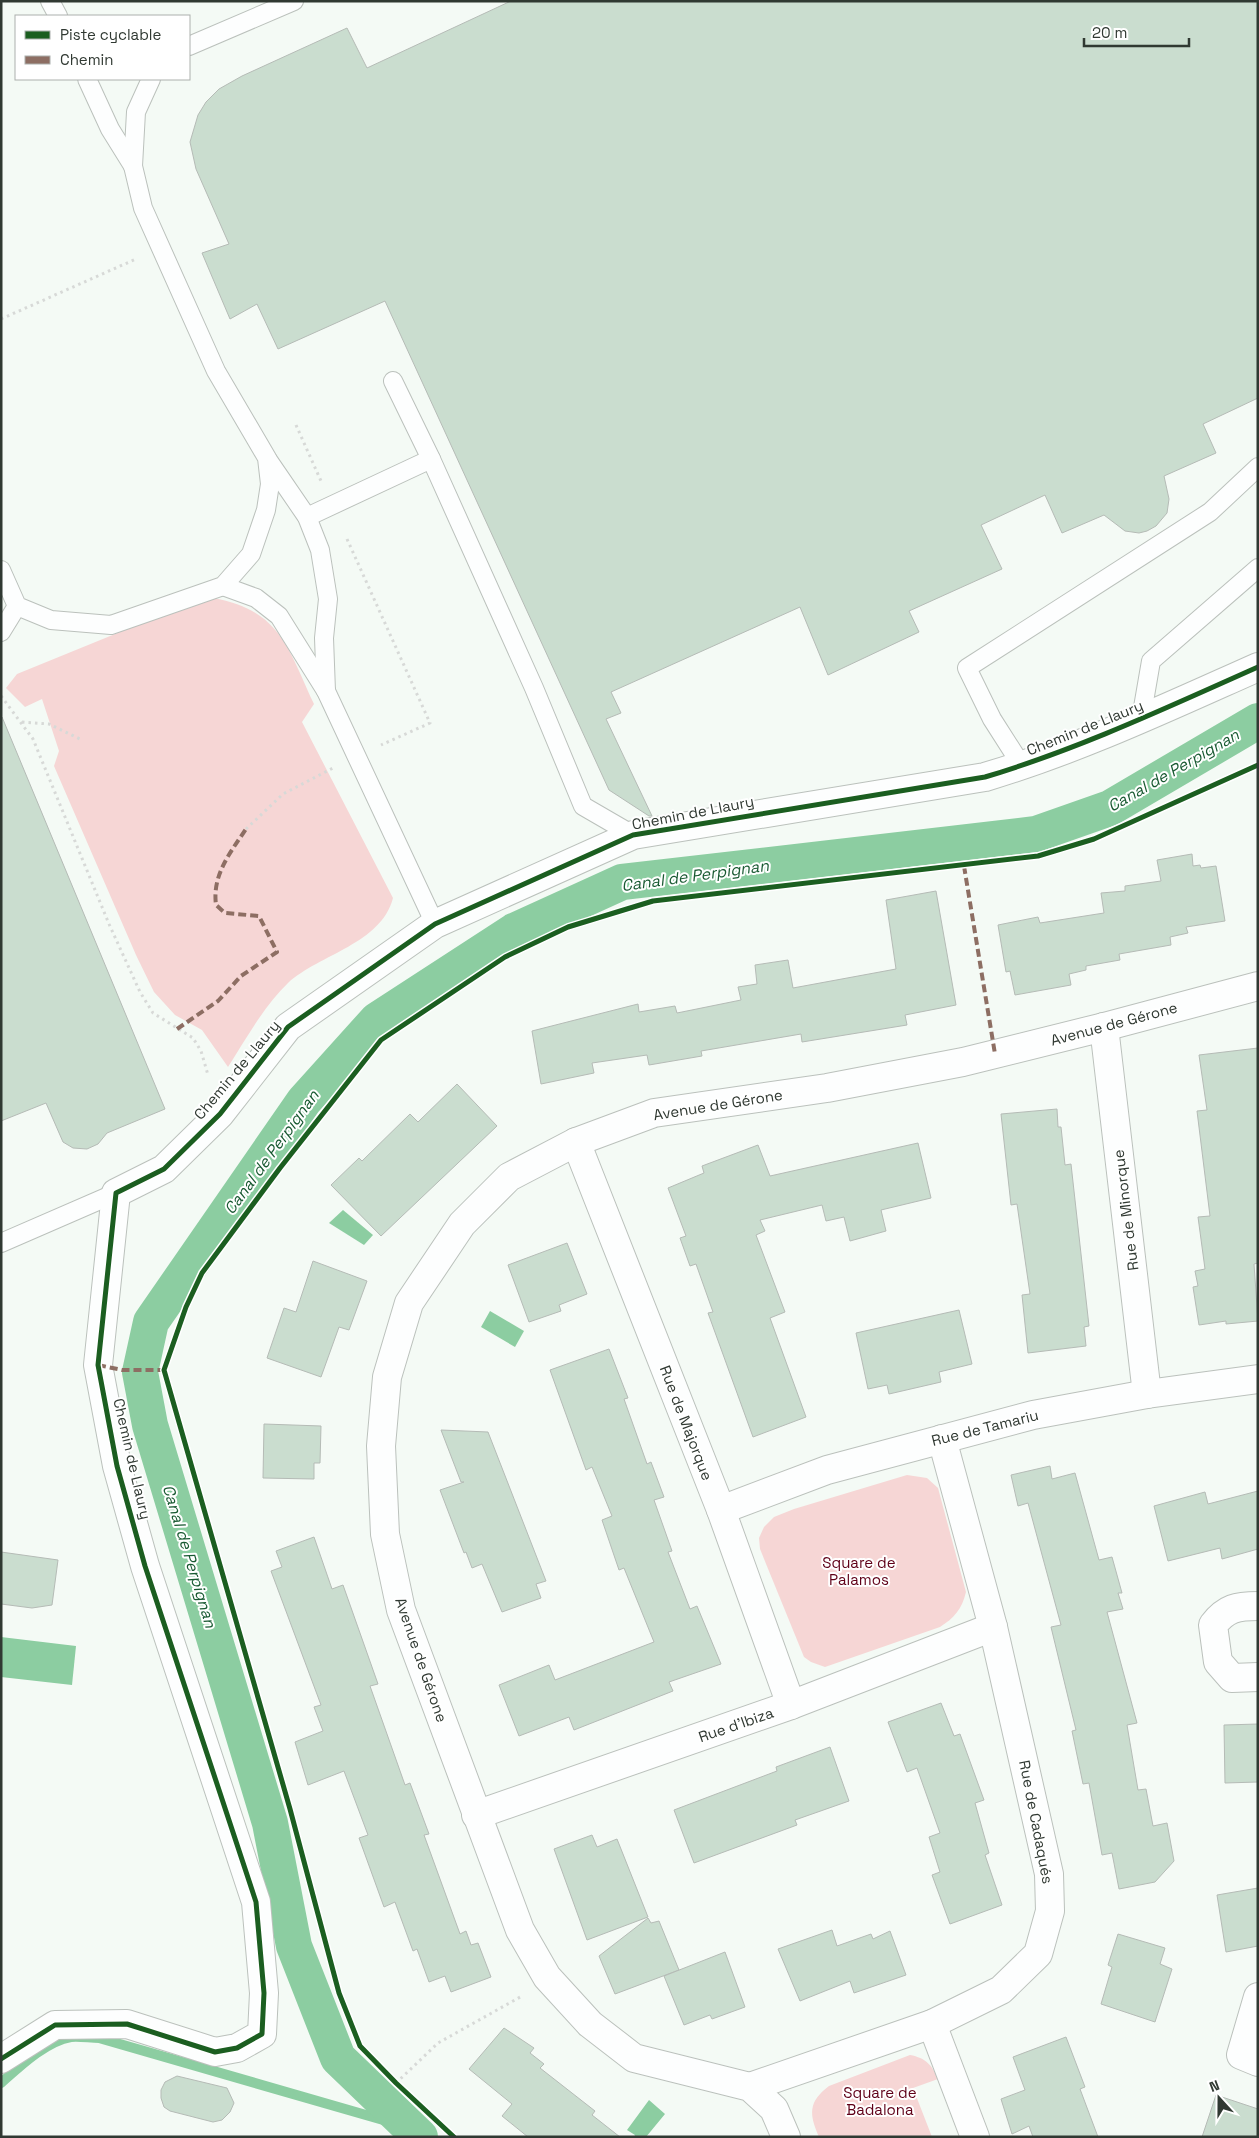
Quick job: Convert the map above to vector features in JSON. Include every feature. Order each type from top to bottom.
[{"type":"street","name":"Chemin de Llaury","points":[[1,2059],[55,2025],[127,2024],[215,2052],[238,2048],[262,2034],[264,1993],[256,1902],[145,1566],[117,1466],[98,1365],[116,1193],[164,1169],[220,1114],[288,1027],[436,924],[633,835],[985,778],[1022,766],[1141,719],[1258,667]]},
{"type":"street","name":"Avenue de Gérone","points":[[786,2137],[774,2109],[750,2087],[634,2058],[590,2024],[552,1983],[520,1930],[402,1610],[386,1534],[380,1446],[387,1377],[409,1303],[462,1224],[509,1178],[576,1142],[654,1113],[856,1082],[963,1062],[1258,986]]},
{"type":"street","name":"Rue de Minorque","points":[[1104,1027],[1147,1394]]},
{"type":"street","name":"Rue de Majorque","points":[[576,1142],[720,1510],[791,1705]]},
{"type":"street","name":"Rue de Tamariu","points":[[720,1510],[827,1470],[1033,1415],[1147,1394],[1258,1379]]},
{"type":"street","name":"Rue de Cadaqués","points":[[750,2087],[932,2024],[1001,1990],[1038,1954],[1050,1911],[1049,1874],[993,1627],[942,1439]]},
{"type":"street","points":[[1258,1606],[1237,1606],[1223,1613],[1214,1625],[1218,1662],[1232,1678],[1258,1677]]},
{"type":"street","name":"Rue d'Ibiza","points":[[476,1815],[791,1705],[993,1627]]},
{"type":"street","points":[[1258,1997],[1241,2056],[1258,2062]]},
{"type":"street","points":[[932,2024],[975,2137]]},
{"type":"lane","points":[[50,1],[57,15]]},
{"type":"lane","points":[[190,46],[294,1]]},
{"type":"lane","points":[[87,80],[110,129],[133,166]]},
{"type":"lane","points":[[151,80],[136,112],[133,166],[143,208],[216,371],[267,458],[308,517],[320,550],[328,599],[324,638],[326,691]]},
{"type":"lane","points":[[393,381],[431,459],[534,688],[583,806],[633,835]]},
{"type":"lane","points":[[1,570],[17,606],[51,620],[111,626],[223,586],[251,554],[266,510],[270,484],[267,458]]},
{"type":"lane","points":[[308,517],[431,459]]},
{"type":"lane","points":[[1022,766],[992,719],[967,668],[1210,512],[1258,467]]},
{"type":"lane","points":[[1141,719],[1151,661],[1258,568]]},
{"type":"lane","points":[[223,586],[256,598],[279,616],[326,691],[436,924]]},
{"type":"lane","points":[[1,632],[17,606]]},
{"type":"lane","points":[[1,1243],[116,1193]]},
{"type":"path","points":[[1,319],[162,247]]},
{"type":"path","points":[[246,829],[283,794],[356,756],[430,723],[296,425]]},
{"type":"path","points":[[1,696],[33,739],[109,924],[140,992],[153,1014],[193,1038],[201,1051],[220,1114]]},
{"type":"path","points":[[22,722],[49,724],[82,740]]},
{"type":"path","points":[[396,2083],[438,2043],[521,1996],[552,1983]]},
{"type":"green space","points":[[213,598],[236,604],[254,612],[268,622],[289,649],[314,704],[302,722],[393,898],[386,914],[376,927],[348,947],[301,973],[279,992],[263,1012],[228,1067],[202,1030],[175,1015],[154,992],[54,766],[59,751],[42,699],[25,707],[6,688],[17,674],[196,601]]},
{"type":"green space","name":"Square de Palamos","points":[[907,1475],[927,1478],[938,1488],[966,1592],[960,1608],[940,1627],[825,1667],[811,1662],[804,1657],[760,1549],[759,1538],[764,1527],[774,1517],[794,1509]]},
{"type":"green space","name":"Square de Badalona","points":[[910,2055],[928,2063],[938,2079],[913,2088],[932,2137],[819,2137],[813,2122],[812,2109],[817,2097],[822,2092],[829,2086]]},
{"type":"shaded area","points":[[343,1210],[373,1235],[364,1245],[329,1223]]},
{"type":"shaded area","points":[[490,1311],[524,1331],[515,1347],[481,1327]]},
{"type":"shaded area","points":[[1,1637],[76,1646],[72,1685],[1,1677]]},
{"type":"shaded area","points":[[649,2100],[665,2114],[646,2137],[634,2137],[635,2135],[627,2130]]},
{"type":"building","points":[[511,1],[1258,1],[1258,398],[1203,424],[1216,453],[1164,476],[1169,499],[1167,513],[1156,526],[1147,531],[1139,533],[1125,531],[1104,515],[1062,533],[1045,495],[981,525],[1002,569],[909,611],[919,632],[828,675],[800,607],[611,692],[621,713],[606,719],[652,816],[649,816],[609,790],[385,301],[278,349],[257,304],[230,319],[202,253],[229,244],[196,169],[190,142],[198,115],[206,102],[219,89],[242,76],[347,28],[367,68]]},
{"type":"building","points":[[2,717],[165,1109],[107,1133],[98,1144],[87,1149],[73,1148],[63,1142],[46,1103],[1,1121]]},
{"type":"building","points":[[1192,854],[1193,866],[1200,865],[1201,868],[1216,866],[1225,921],[1186,927],[1188,933],[1170,937],[1171,945],[1119,954],[1120,960],[1086,966],[1086,970],[1069,974],[1071,985],[1015,995],[1010,971],[1006,972],[998,925],[1038,917],[1040,923],[1104,913],[1101,893],[1125,891],[1125,886],[1161,881],[1157,860]]},
{"type":"building","points":[[936,891],[956,1005],[905,1015],[907,1025],[802,1042],[801,1034],[701,1051],[702,1056],[649,1065],[647,1055],[592,1063],[594,1073],[541,1084],[532,1031],[638,1004],[639,1012],[675,1006],[677,1013],[741,1000],[738,987],[757,984],[755,965],[788,960],[793,988],[896,969],[886,900]]},
{"type":"building","points":[[1258,1048],[1258,1263],[1254,1264],[1258,1321],[1226,1324],[1226,1321],[1199,1325],[1193,1287],[1198,1286],[1195,1271],[1205,1269],[1198,1217],[1210,1216],[1197,1111],[1207,1110],[1199,1055]]},
{"type":"building","points":[[457,1084],[497,1126],[381,1236],[331,1185],[359,1158],[362,1161],[410,1114],[418,1122]]},
{"type":"building","points":[[1057,1109],[1058,1127],[1061,1127],[1065,1165],[1071,1164],[1089,1326],[1084,1327],[1086,1346],[1028,1353],[1022,1295],[1030,1294],[1017,1204],[1011,1205],[1001,1114]]},
{"type":"building","points":[[918,1143],[931,1198],[881,1210],[886,1231],[850,1241],[844,1217],[826,1221],[822,1205],[760,1220],[765,1231],[756,1235],[785,1312],[770,1318],[806,1417],[753,1437],[708,1313],[713,1312],[696,1264],[690,1266],[680,1238],[686,1236],[668,1188],[704,1173],[702,1166],[758,1145],[770,1176]]},
{"type":"building","points":[[567,1243],[587,1294],[559,1305],[561,1311],[529,1322],[508,1265]]},
{"type":"building","points":[[313,1261],[367,1281],[349,1330],[339,1327],[321,1377],[267,1358],[284,1308],[296,1312]]},
{"type":"building","points":[[959,1310],[972,1364],[939,1372],[941,1382],[889,1394],[887,1385],[868,1389],[856,1333]]},
{"type":"building","points":[[609,1349],[628,1398],[624,1399],[647,1464],[651,1462],[664,1497],[654,1500],[672,1551],[668,1552],[690,1609],[697,1606],[721,1664],[669,1682],[673,1691],[574,1730],[569,1717],[519,1736],[499,1685],[549,1665],[555,1680],[654,1642],[624,1568],[619,1570],[602,1520],[612,1516],[592,1467],[586,1470],[550,1370]]},
{"type":"building","points":[[264,1424],[321,1426],[320,1463],[314,1463],[314,1479],[263,1478]]},
{"type":"building","points":[[441,1430],[488,1432],[546,1581],[536,1584],[541,1598],[502,1612],[482,1564],[472,1568],[466,1552],[464,1553],[440,1490],[464,1482],[461,1482]]},
{"type":"building","points":[[1050,1466],[1052,1479],[1075,1473],[1099,1560],[1112,1557],[1122,1593],[1118,1593],[1123,1609],[1107,1612],[1137,1723],[1127,1725],[1138,1790],[1146,1789],[1153,1826],[1167,1823],[1174,1861],[1155,1882],[1119,1889],[1112,1853],[1102,1855],[1089,1783],[1083,1784],[1072,1731],[1076,1730],[1051,1627],[1061,1625],[1028,1503],[1018,1506],[1011,1475]]},
{"type":"building","points":[[1258,1491],[1258,1549],[1222,1559],[1220,1548],[1168,1561],[1154,1506],[1205,1492],[1208,1504]]},
{"type":"building","points":[[314,1537],[332,1589],[343,1585],[378,1684],[370,1686],[405,1785],[410,1783],[429,1834],[424,1835],[460,1934],[466,1931],[471,1945],[478,1943],[491,1977],[451,1992],[445,1976],[429,1982],[417,1949],[413,1951],[395,1902],[384,1907],[359,1838],[368,1835],[344,1771],[308,1785],[295,1742],[323,1731],[314,1707],[321,1705],[271,1571],[282,1567],[276,1551]]},
{"type":"building","points":[[1,1552],[58,1560],[52,1605],[32,1608],[1,1604]]},
{"type":"building","points":[[941,1703],[954,1736],[960,1734],[984,1800],[975,1803],[989,1853],[985,1855],[1002,1905],[950,1924],[932,1875],[940,1872],[929,1837],[940,1833],[917,1768],[907,1772],[888,1722]]},
{"type":"building","points":[[1258,1724],[1258,1782],[1225,1783],[1224,1725]]},
{"type":"building","points":[[830,1747],[849,1801],[795,1820],[797,1825],[694,1863],[674,1810],[777,1771],[776,1767]]},
{"type":"building","points":[[592,1835],[597,1847],[617,1839],[648,1917],[587,1940],[554,1849]]},
{"type":"building","points":[[1258,1888],[1258,1946],[1226,1952],[1217,1895]]},
{"type":"building","points":[[648,1918],[651,1923],[659,1921],[679,1970],[615,1994],[599,1956]]},
{"type":"building","points":[[832,1930],[837,1946],[871,1934],[873,1939],[890,1931],[906,1975],[854,1993],[850,1981],[800,2001],[778,1949]]},
{"type":"building","points":[[1118,1934],[1165,1948],[1160,1964],[1172,1969],[1155,2022],[1101,2004],[1112,1967],[1108,1965]]},
{"type":"building","points":[[725,1952],[745,2007],[712,2019],[710,2015],[684,2025],[664,1976]]},
{"type":"building","points":[[504,2028],[534,2048],[530,2053],[544,2064],[540,2068],[595,2111],[592,2115],[620,2137],[528,2137],[502,2116],[512,2104],[469,2069]]},
{"type":"building","points":[[1066,2037],[1085,2087],[1080,2089],[1098,2137],[1033,2137],[1029,2126],[1012,2134],[1001,2099],[1025,2090],[1013,2057]]},
{"type":"building","points":[[177,2076],[227,2088],[234,2103],[230,2112],[222,2120],[213,2122],[170,2111],[164,2107],[161,2090],[165,2082]]},
{"type":"building","points":[[1216,2095],[1258,2109],[1258,2137],[1202,2137]]},
{"type":"waterway","name":"Canal de Perpignan","points":[[420,2137],[338,2058],[294,1946],[270,1823],[150,1425],[140,1372],[151,1322],[304,1101],[377,1020],[514,931],[622,882],[1036,834],[1110,808],[1258,721]]},
{"type":"waterway","points":[[1,2083],[33,2056],[62,2039],[71,2037],[99,2038],[411,2128]]},
{"type":"marked path","points":[[177,1029],[218,1001],[241,976],[277,952],[259,916],[225,913],[216,905],[215,894],[223,865],[246,829]]},
{"type":"marked path","points":[[964,866],[995,1054]]},
{"type":"marked path","points":[[98,1365],[122,1370],[164,1370]]},
{"type":"cycle path","points":[[1,2059],[55,2025],[127,2024],[215,2052],[237,2048],[262,2034],[264,1993],[256,1902],[145,1566],[117,1466],[98,1365],[116,1193],[164,1169],[220,1114],[288,1027],[435,924],[633,835],[985,777],[1055,754],[1157,712],[1258,667]]},
{"type":"cycle path","points":[[454,2137],[396,2083],[360,2046],[339,1993],[290,1809],[164,1370],[186,1307],[202,1273],[280,1168],[381,1040],[505,957],[568,927],[653,901],[1038,856],[1094,839],[1258,765]]}]
